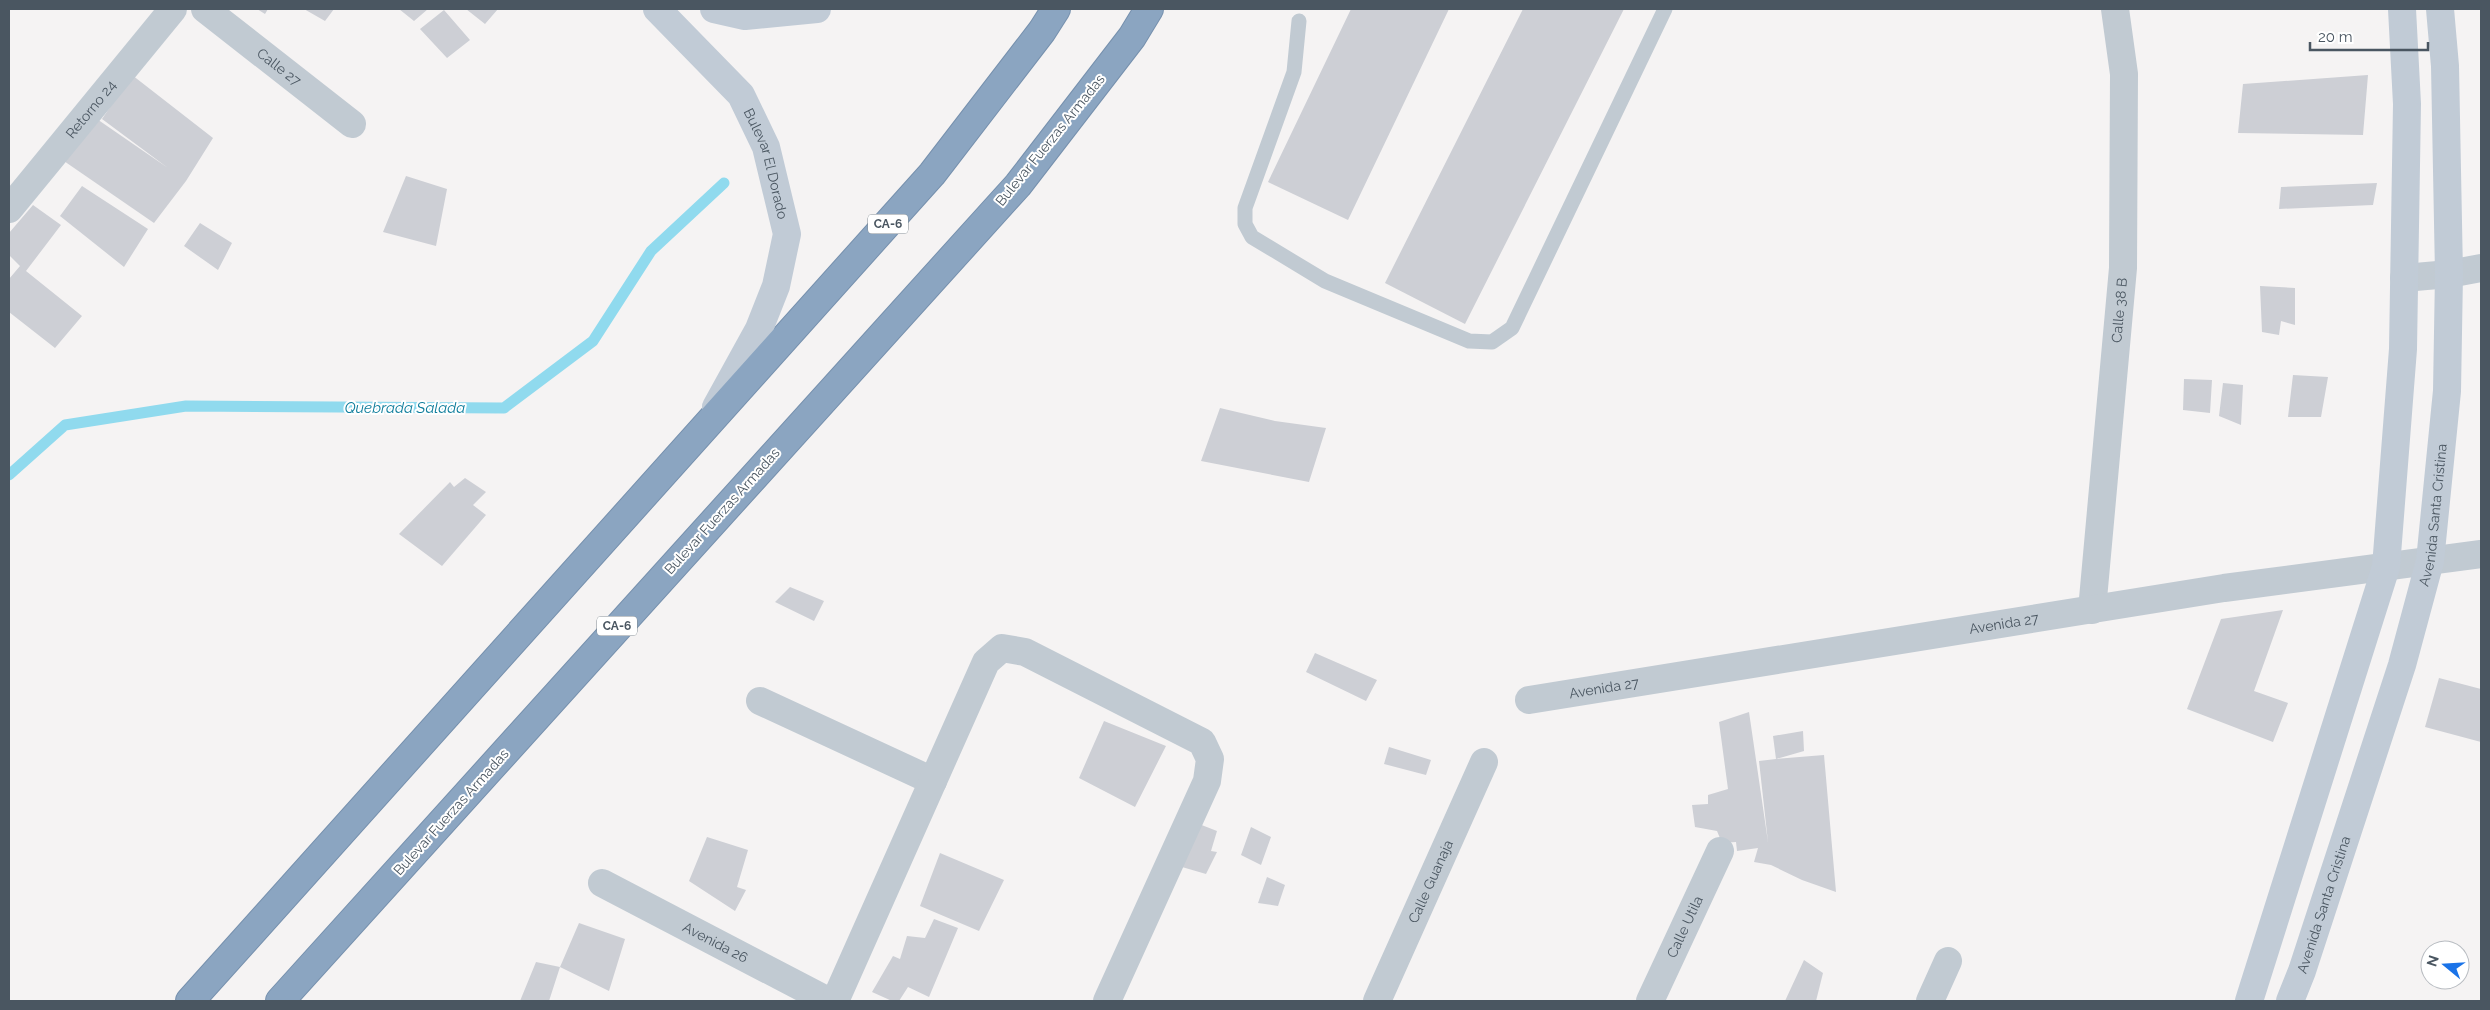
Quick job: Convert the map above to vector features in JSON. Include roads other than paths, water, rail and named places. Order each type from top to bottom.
[{"type":"highway","name":"CA-6","points":[[190,1001],[932,174],[1042,31],[1056,9]]},
{"type":"highway","name":"Bulevar Fuerzas Armadas","points":[[280,1001],[1018,185],[1126,44],[1149,9]]},
{"type":"street","name":"Retorno 24","points":[[9,209],[172,9]]},
{"type":"street","name":"Calle 27","points":[[204,9],[352,124]]},
{"type":"street","name":"Bulevar El Dorado","points":[[657,9],[741,95],[766,147],[787,234],[776,286],[759,329],[705,427]]},
{"type":"street","points":[[714,9],[745,16],[817,9]]},
{"type":"street","name":"Calle 38 B","points":[[2092,610],[2124,268],[2124,74],[2115,9]]},
{"type":"street","points":[[2249,1001],[2386,567],[2403,349],[2407,104],[2402,9]]},
{"type":"street","name":"Avenida Santa Cristina","points":[[2290,1001],[2302,971],[2402,665],[2430,561],[2447,391],[2449,274],[2445,66],[2440,9]]},
{"type":"street","points":[[2404,278],[2449,274],[2481,268]]},
{"type":"street","name":"Avenida 27","points":[[1528,700],[2224,588],[2481,554]]},
{"type":"street","points":[[835,1001],[986,662],[1002,648],[1025,652],[1202,742],[1210,759],[1207,781],[1107,1001]]},
{"type":"street","points":[[760,701],[933,782]]},
{"type":"street","name":"Calle Guanaja","points":[[1377,1001],[1484,762]]},
{"type":"street","name":"Calle Utila","points":[[1650,1001],[1720,851]]},
{"type":"street","name":"Avenida 26","points":[[602,883],[828,1001]]},
{"type":"street","points":[[1930,1001],[1948,961]]},
{"type":"lane","points":[[1299,21],[1294,72],[1245,208],[1245,224],[1252,237],[1325,281],[1469,341],[1492,342],[1512,328],[1665,9]]},
{"type":"waterway","name":"Quebrada Salada","points":[[9,475],[65,425],[186,406],[504,408],[593,341],[651,251],[724,183]]}]
